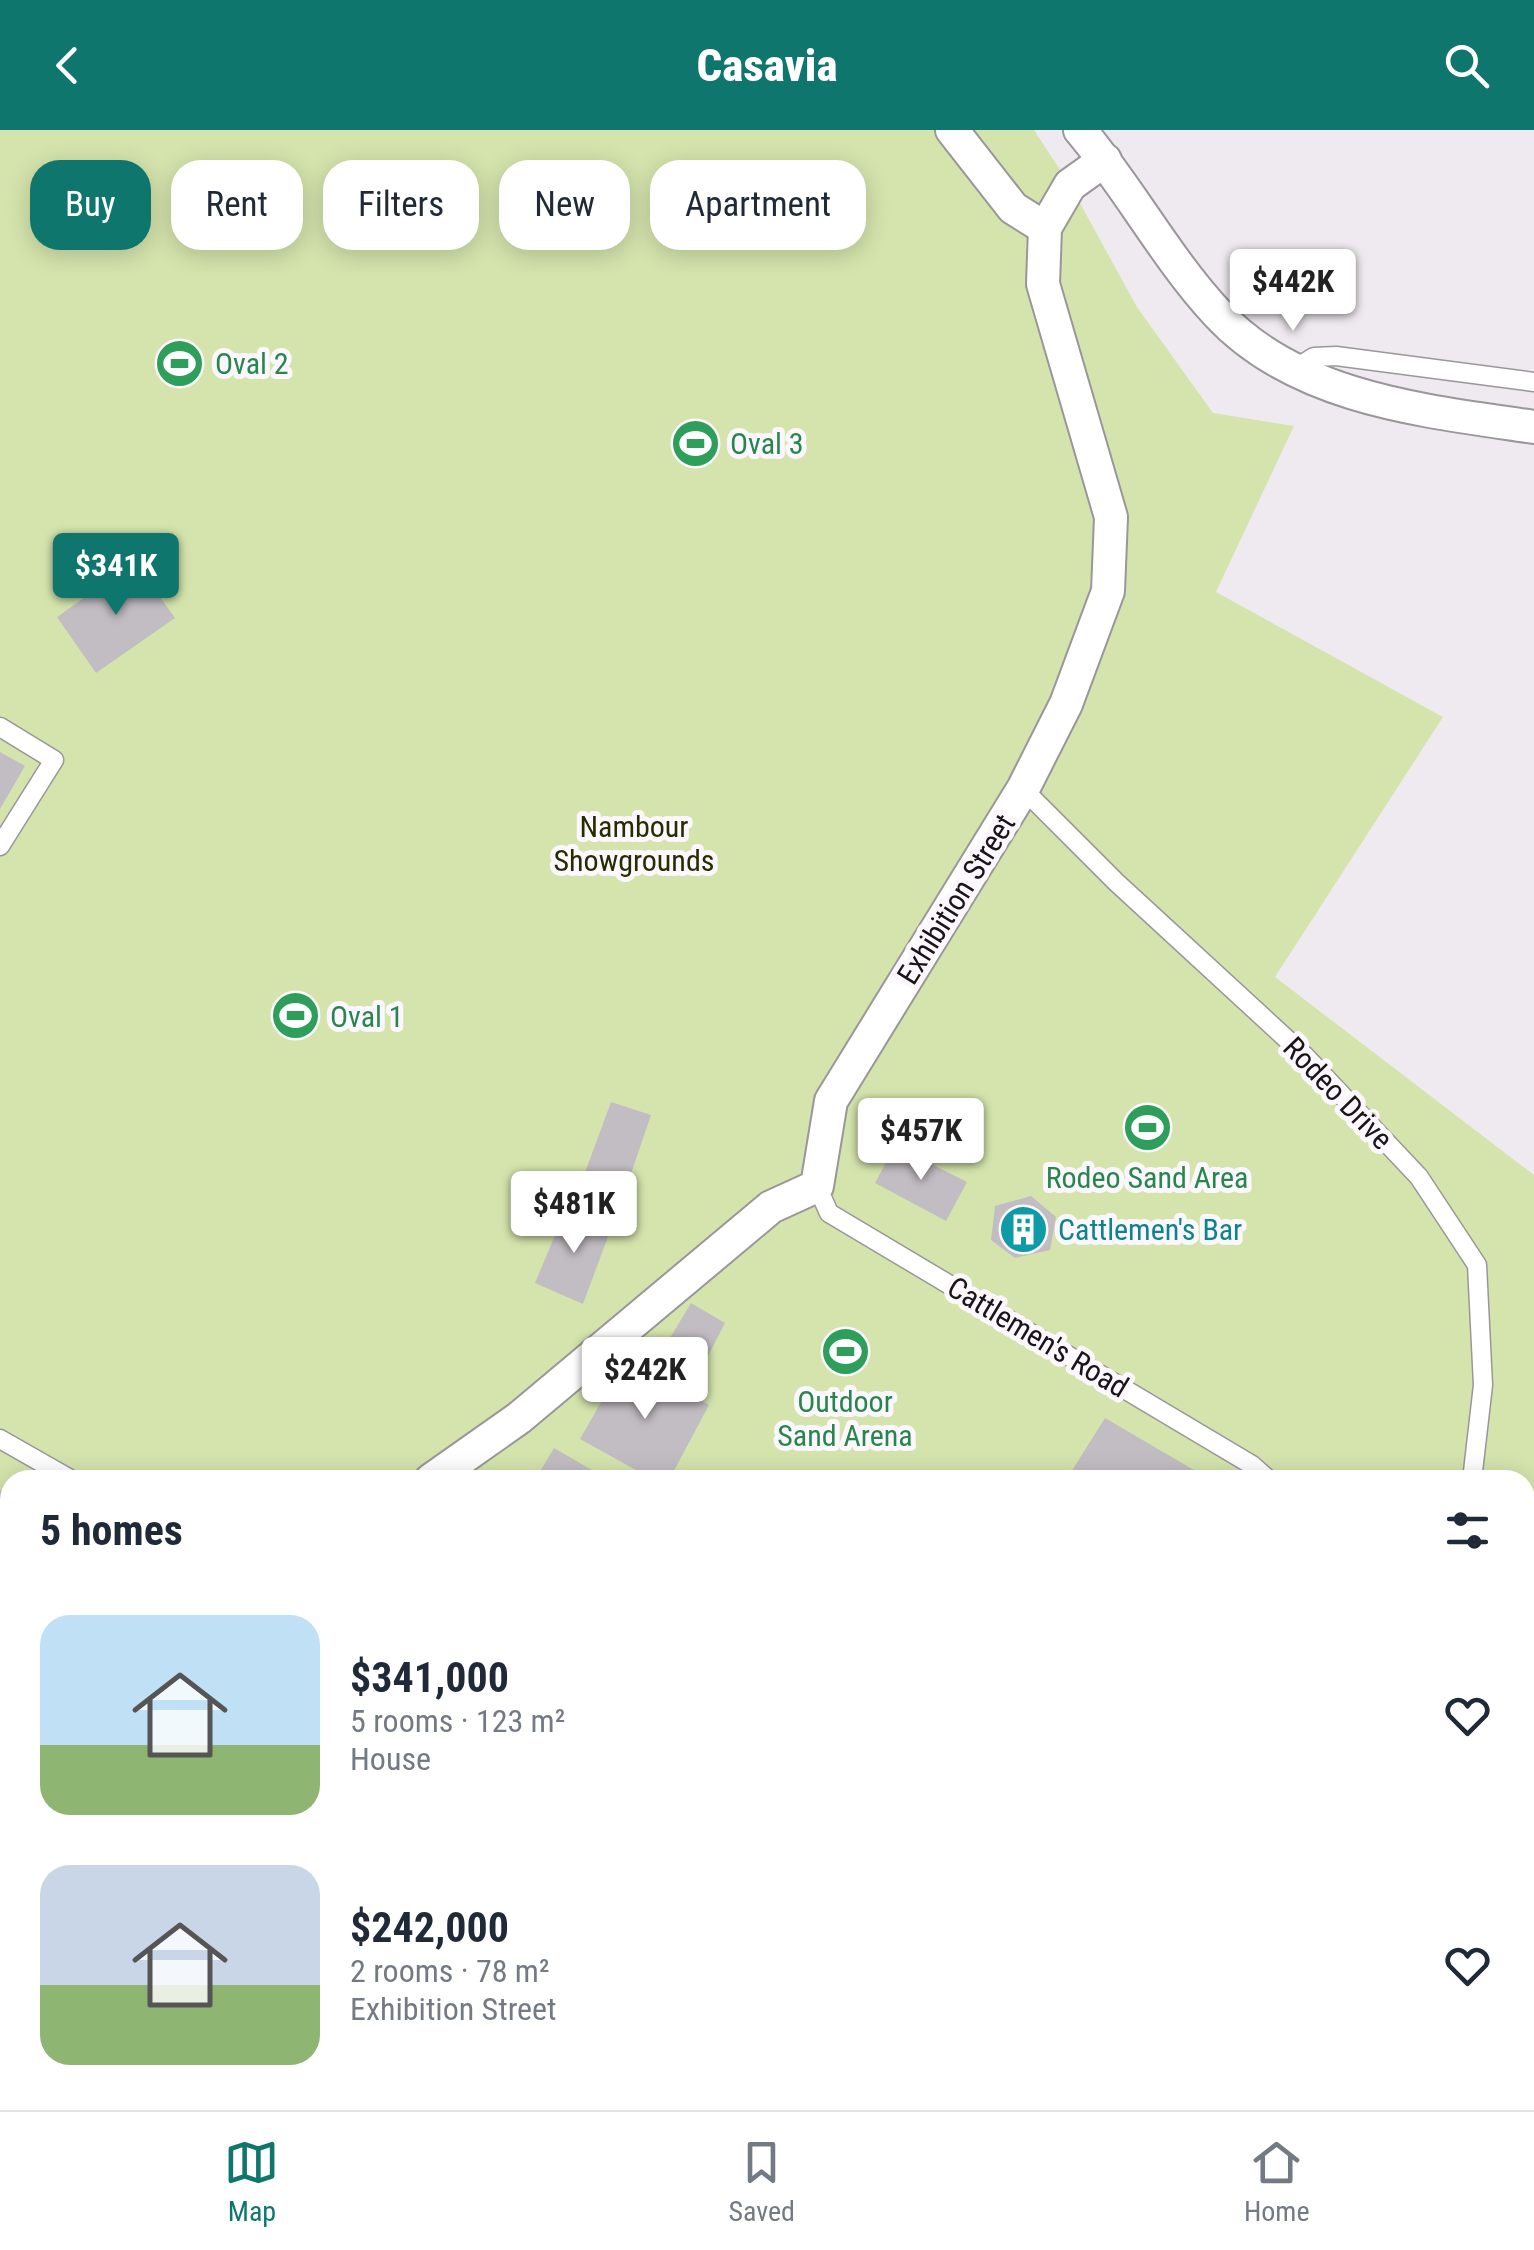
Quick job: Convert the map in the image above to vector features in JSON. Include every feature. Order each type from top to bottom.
[{"type":"street","points":[[952,130],[1012,208],[1045,228]]},
{"type":"street","points":[[1080,130],[1105,145],[1130,194],[1216,311],[1243,338],[1292,370],[1408,408],[1534,427]]},
{"type":"street","name":"Exhibition Street","points":[[817,1186],[832,1100],[1023,789],[1066,704],[1108,591],[1110,517],[1043,284],[1045,228],[1070,185],[1105,145]]},
{"type":"street","points":[[446,1470],[519,1418],[771,1207],[817,1186]]},
{"type":"lane","points":[[1292,370],[1314,357],[1336,356],[1534,382]]},
{"type":"lane","points":[[0,726],[54,760],[0,846]]},
{"type":"lane","name":"Rodeo Drive","points":[[1023,789],[1116,882],[1304,1055],[1420,1177],[1477,1265],[1483,1385],[1473,1470]]},
{"type":"lane","name":"Cattlemen's Road","points":[[817,1186],[829,1213],[1258,1470]]},
{"type":"lane","points":[[0,1439],[54,1470]]},
{"type":"green space","name":"Nambour Showgrounds","points":[[0,130],[1034,130],[1070,185],[1137,307],[1213,413],[1294,426],[1216,592],[1443,717],[1275,977],[1534,1175],[1534,1470],[0,1470]]},
{"type":"building","points":[[135,562],[175,618],[96,673],[57,617]]},
{"type":"building","points":[[0,752],[25,766],[0,809]]},
{"type":"building","points":[[611,1102],[651,1115],[624,1194],[583,1178]]},
{"type":"building","points":[[895,1146],[967,1182],[946,1221],[875,1183]]},
{"type":"building","name":"Cattlemen's Bar","points":[[1031,1196],[1056,1217],[1050,1250],[1015,1258],[991,1240],[995,1206]]},
{"type":"building","points":[[566,1209],[612,1226],[583,1304],[535,1283]]},
{"type":"building","points":[[691,1303],[725,1323],[695,1381],[658,1358]]},
{"type":"building","points":[[627,1357],[709,1405],[674,1470],[636,1470],[580,1439]]},
{"type":"building","points":[[1105,1418],[1194,1470],[1072,1470]]},
{"type":"building","points":[[554,1448],[592,1470],[541,1470]]},
{"type":"place","name":"Oval 2","points":[[180,363]]},
{"type":"place","name":"Oval 3","points":[[695,443]]},
{"type":"place","name":"Oval 1","points":[[295,1016]]},
{"type":"place","name":"Rodeo Sand Area","points":[[1147,1128]]},
{"type":"place","name":"Cattlemen's Bar","points":[[1023,1229]]},
{"type":"place","name":"Outdoor Sand Arena","points":[[845,1352]]}]
